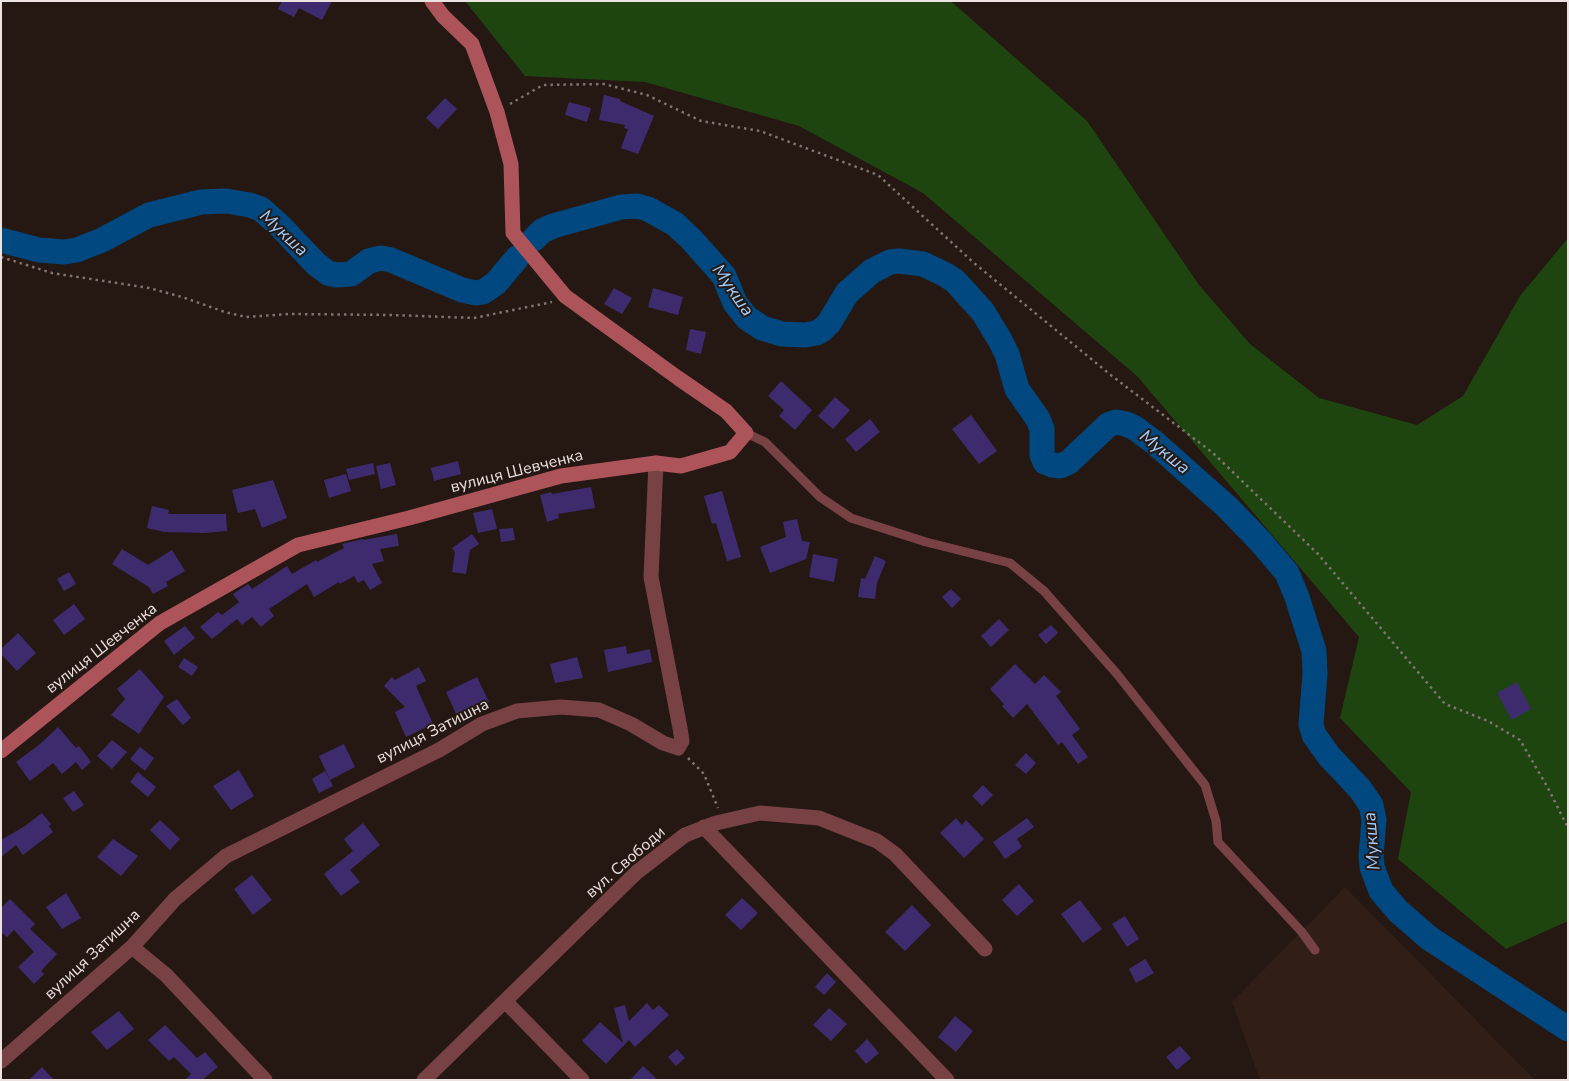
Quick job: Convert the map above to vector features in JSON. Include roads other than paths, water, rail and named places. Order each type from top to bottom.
[{"type":"street","points":[[432,1],[443,16],[472,44],[497,112],[511,164],[513,233],[565,296],[726,411],[746,433]]},
{"type":"street","name":"вулиця Шевченка","points":[[1,751],[160,623],[298,545],[409,518],[561,476],[656,463],[682,466],[730,452],[746,433]]},
{"type":"street","name":"вулиця Затишна","points":[[1,1061],[132,947],[175,900],[226,856],[440,750],[482,724],[517,710],[561,706],[599,710],[630,724],[662,743],[678,748],[682,740],[651,577],[656,463]]},
{"type":"street","name":"вул. Свободи","points":[[424,1080],[638,872],[685,835],[723,821],[760,813],[819,818],[877,841],[895,854],[985,949]]},
{"type":"street","points":[[704,828],[947,1080]]},
{"type":"street","points":[[132,947],[166,975],[265,1080]]},
{"type":"street","points":[[505,1001],[582,1080]]},
{"type":"lane","points":[[746,433],[765,442],[820,497],[851,518],[926,542],[1010,563],[1044,591],[1118,674],[1205,785],[1216,821],[1218,842],[1301,931],[1315,950]]},
{"type":"waterway","name":"Мукша","points":[[1,240],[39,250],[64,252],[77,250],[102,240],[149,215],[201,202],[226,201],[261,209],[316,264],[328,273],[336,275],[351,274],[369,261],[381,258],[391,260],[462,290],[476,293],[483,292],[496,283],[517,258]]},
{"type":"waterway","name":"Мукша","points":[[534,239],[542,231],[553,226],[621,207],[637,206],[648,209],[675,224],[691,239],[724,276],[735,303],[747,318],[762,328],[782,334],[805,335],[822,330],[829,323],[847,293],[872,271],[890,262],[899,261],[923,264],[955,281],[983,312],[1007,354],[1017,389],[1038,419],[1042,429],[1042,455],[1045,462],[1060,466],[1069,462],[1108,425],[1116,422],[1135,428],[1155,443],[1227,507],[1260,541],[1287,573],[1297,597],[1314,651],[1315,674],[1311,724],[1314,735],[1329,756],[1360,789],[1371,805],[1374,820],[1372,867],[1381,891],[1398,911],[1429,938],[1568,1029]]}]
